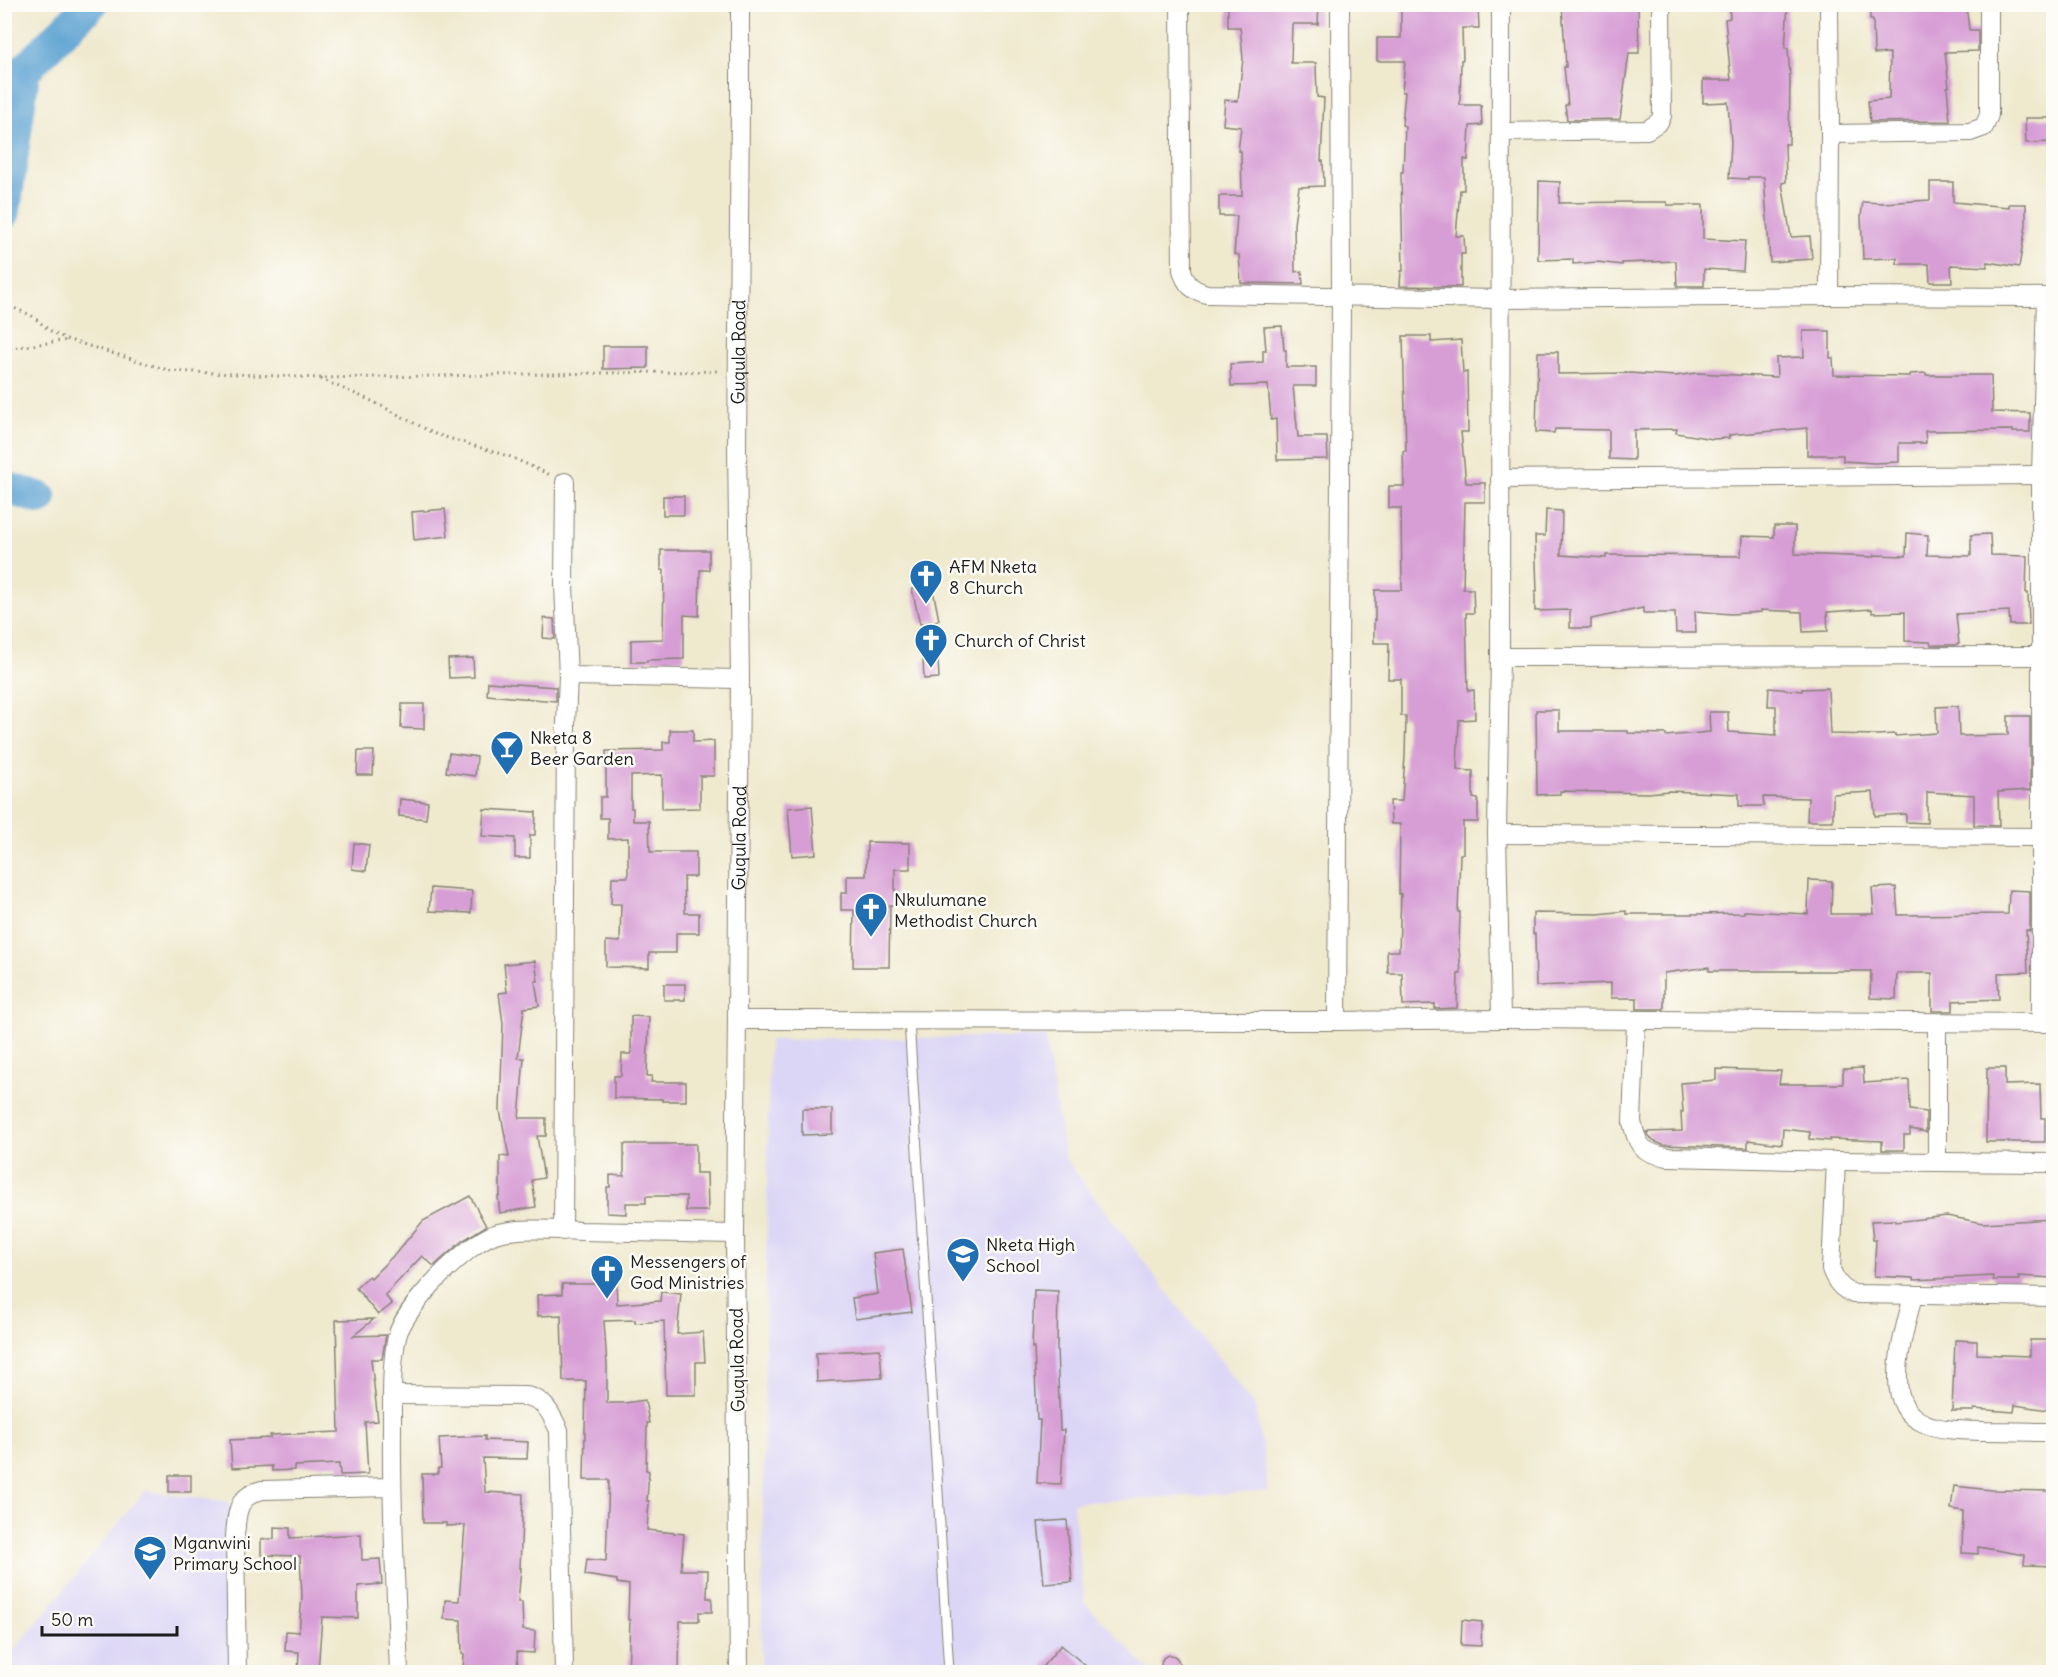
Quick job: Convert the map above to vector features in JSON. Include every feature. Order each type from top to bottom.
[{"type":"street","name":"Guqula Road","points":[[739,1672],[735,1234],[739,1020],[740,679],[737,447],[740,4]]},
{"type":"street","points":[[739,1020],[1502,1019],[2047,1023],[2041,837],[2041,475],[2050,297],[1501,298],[1207,294],[1197,291],[1185,281],[1182,270],[1180,4]]},
{"type":"street","points":[[1337,1021],[1341,295],[1340,4]]},
{"type":"street","points":[[1501,4],[1500,657],[1497,834],[1502,1019]]},
{"type":"street","points":[[1501,132],[1647,130],[1659,122],[1662,116],[1662,4]]},
{"type":"street","points":[[1829,4],[1829,296]]},
{"type":"street","points":[[1830,134],[1970,132],[1984,127],[1989,116],[1989,4]]},
{"type":"street","points":[[1500,479],[2041,475]]},
{"type":"street","points":[[563,1231],[568,676],[564,585],[565,482]]},
{"type":"street","points":[[1500,657],[2042,656]]},
{"type":"street","points":[[568,676],[740,679]]},
{"type":"street","points":[[1497,834],[2041,837]]},
{"type":"street","points":[[1636,1020],[1632,1122],[1636,1137],[1643,1149],[1653,1155],[1836,1161],[2054,1163]]},
{"type":"street","points":[[1937,1023],[1937,1162]]},
{"type":"street","points":[[1836,1161],[1831,1269],[1844,1290],[1854,1294],[2054,1297]]},
{"type":"street","points":[[399,1672],[392,1487],[393,1395],[396,1348],[403,1321],[416,1302],[461,1256],[475,1244],[495,1234],[563,1231],[735,1234]]},
{"type":"street","points":[[1913,1295],[1899,1360],[1898,1378],[1902,1402],[1916,1420],[1927,1426],[1945,1430],[2054,1432]]},
{"type":"street","points":[[393,1395],[536,1397],[551,1413],[559,1430],[564,1672]]},
{"type":"street","points":[[237,1672],[235,1536],[241,1502],[250,1493],[262,1490],[392,1487]]},
{"type":"lane","points":[[909,1020],[949,1672]]},
{"type":"path","points":[[4,304],[31,315],[49,330],[68,340],[171,371],[320,378],[738,370]]},
{"type":"path","points":[[4,349],[68,340]]},
{"type":"path","points":[[320,378],[374,402],[435,434],[511,457],[565,482]]},
{"type":"shaded area","name":"Nketa High School","points":[[1045,1036],[1065,1158],[1256,1408],[1269,1491],[1073,1503],[1085,1603],[1151,1672],[761,1672],[769,1040]]},
{"type":"shaded area","name":"Mganwini Primary School","points":[[145,1491],[230,1502],[231,1672],[5,1672],[5,1661]]},
{"type":"building","points":[[1228,4],[1319,4],[1318,24],[1292,24],[1291,63],[1316,63],[1317,97],[1324,98],[1321,161],[1323,161],[1324,186],[1299,187],[1294,224],[1295,272],[1302,271],[1303,284],[1241,283],[1239,255],[1234,254],[1237,216],[1219,216],[1219,196],[1242,196],[1241,151],[1238,151],[1241,127],[1223,125],[1225,100],[1238,101],[1243,59],[1240,27],[1228,27]]},
{"type":"building","points":[[1478,4],[1479,28],[1462,28],[1463,60],[1461,60],[1460,105],[1481,105],[1482,125],[1470,126],[1468,160],[1464,159],[1464,190],[1460,190],[1456,236],[1464,236],[1465,254],[1461,254],[1461,287],[1400,286],[1401,271],[1403,271],[1401,172],[1403,172],[1405,126],[1402,125],[1405,92],[1402,92],[1405,61],[1377,61],[1377,38],[1401,38],[1401,9],[1439,9],[1439,6]]},
{"type":"building","points":[[1562,4],[1638,4],[1639,53],[1629,53],[1620,119],[1567,120]]},
{"type":"building","points":[[1729,4],[1788,4],[1785,48],[1788,48],[1790,78],[1789,144],[1785,144],[1786,182],[1782,183],[1791,237],[1810,236],[1812,259],[1770,262],[1764,177],[1729,178],[1731,143],[1728,102],[1703,103],[1703,80],[1731,80],[1725,19],[1730,18]]},
{"type":"building","points":[[1870,4],[1966,4],[1969,30],[1978,30],[1978,51],[1945,52],[1950,121],[1870,122],[1868,101],[1889,99],[1890,53],[1874,54]]},
{"type":"building","points":[[2025,118],[2054,118],[2054,142],[2026,143]]},
{"type":"building","points":[[1539,181],[1560,182],[1559,203],[1667,202],[1667,205],[1703,205],[1703,239],[1745,241],[1743,271],[1704,269],[1704,286],[1677,286],[1676,261],[1622,263],[1622,265],[1597,262],[1573,264],[1573,259],[1538,260]]},
{"type":"building","points":[[1930,182],[1953,182],[1953,202],[2009,207],[2009,204],[2026,204],[2026,225],[2019,267],[1987,262],[1987,267],[1951,265],[1952,282],[1930,282],[1929,264],[1897,264],[1897,258],[1863,259],[1861,216],[1863,202],[1930,200]]},
{"type":"building","points":[[1282,326],[1286,367],[1316,367],[1316,386],[1293,386],[1298,437],[1327,437],[1328,459],[1277,460],[1276,419],[1271,420],[1268,385],[1231,386],[1230,364],[1263,362],[1263,350],[1266,350],[1264,327]]},
{"type":"building","points":[[1803,331],[1830,331],[1830,358],[1833,358],[1834,375],[1910,376],[1910,374],[1926,373],[1926,375],[1991,375],[1992,412],[2030,413],[2030,432],[2013,432],[2013,430],[1925,431],[1926,443],[1899,443],[1899,462],[1874,463],[1843,461],[1843,455],[1807,455],[1807,428],[1729,435],[1729,438],[1713,439],[1676,433],[1677,429],[1634,430],[1634,460],[1609,459],[1609,430],[1555,429],[1554,433],[1536,432],[1538,352],[1558,352],[1558,374],[1629,373],[1675,376],[1697,373],[1777,377],[1776,358],[1804,357]]},
{"type":"building","points":[[1403,336],[1431,336],[1431,342],[1461,340],[1463,373],[1467,372],[1468,432],[1461,432],[1466,483],[1485,483],[1485,502],[1465,502],[1463,589],[1473,589],[1474,613],[1466,613],[1468,691],[1474,690],[1475,719],[1459,720],[1457,770],[1473,771],[1473,798],[1478,799],[1478,822],[1463,822],[1458,912],[1460,912],[1461,974],[1458,974],[1457,1008],[1435,1009],[1435,1004],[1403,1005],[1402,973],[1388,973],[1387,951],[1399,951],[1401,894],[1399,894],[1400,824],[1391,824],[1390,801],[1402,801],[1406,716],[1401,716],[1401,679],[1388,679],[1389,643],[1374,643],[1374,620],[1375,590],[1402,590],[1401,508],[1389,508],[1389,486],[1404,486],[1403,451],[1406,451]]},
{"type":"building","points":[[603,346],[648,346],[648,368],[603,369]]},
{"type":"building","points":[[663,496],[684,496],[684,515],[663,515]]},
{"type":"building","points":[[445,509],[448,536],[414,540],[412,512]]},
{"type":"building","points":[[1546,510],[1562,511],[1561,555],[1606,558],[1606,555],[1741,556],[1742,536],[1774,537],[1774,526],[1795,526],[1795,554],[1874,557],[1874,555],[1906,556],[1907,533],[1928,535],[1927,555],[1971,556],[1971,535],[1990,534],[1991,555],[2027,556],[2026,593],[2028,593],[2029,625],[2010,625],[2009,611],[1956,614],[1959,644],[1931,645],[1930,642],[1905,641],[1905,612],[1872,613],[1872,609],[1827,612],[1828,631],[1803,632],[1802,612],[1761,610],[1761,612],[1731,614],[1695,611],[1696,633],[1676,633],[1675,613],[1643,613],[1643,608],[1591,619],[1591,628],[1570,628],[1570,610],[1535,611],[1535,591],[1537,591],[1535,536],[1545,536]]},
{"type":"building","points":[[661,550],[709,550],[709,570],[700,570],[699,616],[684,615],[684,659],[631,662],[631,640],[663,639],[664,570],[661,570]]},
{"type":"building","name":"AFM Nketa 8 Church","points":[[932,585],[939,620],[920,624],[912,589]]},
{"type":"building","points":[[544,618],[554,619],[555,639],[543,638]]},
{"type":"building","points":[[473,658],[474,677],[449,678],[448,659]]},
{"type":"building","name":"Church of Christ","points":[[923,660],[938,660],[939,678],[924,679]]},
{"type":"building","points":[[488,682],[556,687],[556,701],[487,695]]},
{"type":"building","points":[[1769,688],[1802,691],[1802,689],[1828,688],[1830,734],[1895,734],[1895,736],[1937,733],[1936,707],[1958,706],[1959,736],[2008,735],[2008,716],[2030,716],[2030,790],[1998,792],[1999,826],[1974,825],[1974,795],[1927,792],[1927,823],[1906,822],[1906,814],[1875,816],[1873,792],[1833,794],[1833,821],[1807,821],[1808,798],[1763,797],[1764,806],[1739,806],[1739,794],[1669,791],[1648,793],[1560,791],[1560,794],[1537,795],[1536,710],[1559,710],[1559,731],[1628,731],[1628,733],[1666,734],[1666,736],[1710,732],[1709,712],[1728,712],[1729,732],[1776,735],[1776,706],[1768,706]]},
{"type":"building","points":[[402,704],[424,704],[424,729],[401,728]]},
{"type":"building","points":[[670,730],[693,730],[693,742],[714,741],[714,776],[700,776],[700,808],[662,809],[662,775],[631,776],[631,808],[633,808],[633,821],[649,821],[650,852],[696,852],[696,877],[684,877],[685,913],[699,913],[699,933],[676,933],[676,953],[649,953],[649,968],[606,967],[606,941],[620,942],[621,904],[611,904],[612,877],[628,877],[628,838],[608,839],[608,818],[600,818],[600,797],[606,797],[606,751],[663,750],[663,742],[670,742]]},
{"type":"building","points":[[358,751],[374,751],[373,775],[357,775]]},
{"type":"building","points":[[449,753],[477,757],[475,776],[446,772]]},
{"type":"building","points":[[400,799],[428,802],[426,819],[399,816]]},
{"type":"building","points":[[812,806],[816,854],[792,856],[788,808]]},
{"type":"building","points":[[484,809],[536,812],[535,835],[530,835],[530,858],[515,858],[515,838],[482,836]]},
{"type":"building","name":"Nkulumane Methodist Church","points":[[867,842],[910,843],[910,869],[895,869],[895,905],[890,905],[889,967],[853,967],[854,910],[841,910],[841,893],[847,893],[847,876],[866,876]]},
{"type":"building","points":[[354,843],[369,845],[366,871],[352,869]]},
{"type":"building","points":[[1809,880],[1832,881],[1831,914],[1874,914],[1872,888],[1896,887],[1898,915],[2008,914],[2009,890],[2030,891],[2030,931],[2026,930],[2028,972],[1998,973],[1999,999],[1953,1001],[1953,1011],[1932,1011],[1932,973],[1897,973],[1896,999],[1870,998],[1871,971],[1709,971],[1709,967],[1664,973],[1664,1009],[1637,1009],[1637,998],[1611,998],[1611,983],[1536,986],[1533,913],[1598,914],[1626,911],[1626,914],[1696,914],[1744,913],[1744,911],[1808,914]]},
{"type":"building","points":[[431,888],[472,891],[471,913],[429,911]]},
{"type":"building","points":[[535,961],[539,1006],[524,1008],[518,1058],[524,1058],[519,1118],[546,1118],[546,1136],[537,1136],[544,1178],[532,1180],[536,1207],[500,1213],[498,1197],[500,1196],[500,1156],[509,1157],[500,1110],[503,1024],[499,993],[507,992],[504,964]]},
{"type":"building","points":[[664,984],[685,984],[685,1000],[664,1000]]},
{"type":"building","points":[[631,1016],[649,1017],[647,1076],[652,1076],[651,1082],[686,1082],[686,1101],[614,1098],[614,1076],[621,1076],[622,1054],[631,1054]]},
{"type":"building","points":[[1863,1068],[1864,1083],[1909,1080],[1910,1110],[1926,1112],[1926,1132],[1910,1129],[1910,1135],[1904,1135],[1904,1150],[1882,1150],[1882,1141],[1810,1139],[1810,1132],[1783,1129],[1782,1144],[1748,1140],[1748,1148],[1663,1145],[1653,1141],[1646,1132],[1682,1131],[1681,1083],[1716,1080],[1716,1069],[1781,1071],[1779,1084],[1843,1084],[1843,1069]]},
{"type":"building","points":[[1987,1068],[2005,1068],[2005,1085],[2040,1084],[2041,1118],[2045,1118],[2045,1142],[1986,1142]]},
{"type":"building","points":[[802,1109],[832,1109],[832,1134],[802,1135]]},
{"type":"building","points":[[624,1144],[696,1144],[696,1173],[707,1173],[708,1211],[686,1211],[686,1196],[646,1196],[646,1203],[626,1203],[626,1214],[607,1213],[607,1187],[610,1187],[610,1175],[624,1176]]},
{"type":"building","points":[[470,1196],[486,1226],[462,1241],[434,1266],[422,1256],[385,1295],[392,1304],[378,1315],[356,1288],[369,1276],[371,1278],[396,1253],[423,1221]]},
{"type":"building","points":[[1947,1216],[1983,1223],[2052,1219],[2054,1278],[2018,1276],[2019,1280],[1993,1280],[1993,1276],[1914,1280],[1914,1278],[1874,1276],[1876,1240],[1873,1240],[1871,1221],[1895,1220],[1895,1222]]},
{"type":"building","points":[[903,1249],[912,1312],[855,1319],[852,1298],[878,1294],[873,1253]]},
{"type":"building","points":[[595,1280],[616,1280],[617,1304],[660,1301],[661,1292],[681,1294],[677,1334],[703,1332],[705,1362],[696,1362],[696,1395],[666,1395],[664,1321],[635,1323],[635,1320],[604,1321],[607,1403],[645,1400],[649,1423],[647,1423],[646,1470],[649,1471],[647,1530],[684,1534],[681,1570],[708,1570],[707,1598],[712,1598],[712,1612],[699,1612],[699,1621],[680,1621],[679,1672],[628,1672],[629,1585],[617,1583],[617,1580],[585,1575],[587,1559],[606,1561],[609,1480],[584,1480],[586,1381],[563,1381],[561,1315],[538,1316],[537,1295],[562,1294],[562,1284],[595,1284]]},
{"type":"building","points":[[1034,1290],[1058,1291],[1057,1348],[1060,1430],[1064,1430],[1061,1484],[1037,1483],[1040,1420],[1037,1420],[1034,1348],[1032,1348]]},
{"type":"building","points":[[374,1319],[353,1336],[386,1335],[382,1359],[371,1359],[378,1421],[365,1422],[368,1474],[340,1475],[339,1464],[294,1466],[294,1470],[272,1471],[272,1466],[232,1468],[230,1440],[270,1438],[270,1435],[339,1432],[336,1320]]},
{"type":"building","points":[[1955,1340],[1977,1341],[1977,1354],[2030,1356],[2030,1340],[2054,1340],[2054,1411],[2015,1405],[2014,1412],[1974,1409],[1974,1411],[1952,1411]]},
{"type":"building","points":[[880,1349],[882,1378],[817,1382],[816,1353]]},
{"type":"building","points":[[485,1436],[485,1440],[528,1442],[527,1459],[483,1458],[485,1492],[523,1494],[518,1602],[522,1602],[523,1630],[535,1631],[534,1653],[517,1652],[518,1672],[463,1672],[461,1620],[444,1619],[445,1600],[459,1601],[465,1525],[446,1526],[446,1523],[423,1523],[422,1474],[438,1474],[438,1468],[441,1468],[439,1438]]},
{"type":"building","points":[[169,1475],[191,1475],[191,1492],[169,1492]]},
{"type":"building","points":[[1954,1486],[1991,1490],[2053,1491],[2051,1526],[2054,1526],[2054,1566],[2024,1565],[2025,1555],[1978,1547],[1978,1554],[1962,1553],[1963,1511],[1951,1509]]},
{"type":"building","points":[[1067,1520],[1072,1582],[1044,1584],[1038,1522]]},
{"type":"building","points":[[274,1527],[290,1528],[290,1538],[361,1534],[362,1560],[380,1559],[382,1584],[358,1586],[358,1618],[322,1617],[318,1672],[298,1672],[299,1652],[285,1651],[286,1631],[299,1632],[302,1596],[300,1556],[261,1555],[261,1539],[274,1539]]},
{"type":"building","points":[[1462,1620],[1482,1622],[1481,1646],[1461,1645]]},
{"type":"building","points":[[1061,1645],[1093,1672],[1051,1672],[1043,1666]]},
{"type":"building","points":[[1170,1655],[1176,1658],[1179,1664],[1176,1670],[1170,1673],[1164,1670],[1161,1664],[1164,1658]]},
{"type":"waterway","points":[[4,213],[24,70],[91,4]]},
{"type":"waterway","points":[[4,487],[40,498]]},
{"type":"place","name":"AFM Nketa 8 Church","points":[[926,605]]},
{"type":"place","name":"Church of Christ","points":[[931,669]]},
{"type":"place","name":"Nketa 8 Beer Garden","points":[[507,776]]},
{"type":"place","name":"Nkulumane Methodist Church","points":[[871,938]]},
{"type":"place","name":"Nketa High School","points":[[963,1283]]},
{"type":"place","name":"Messengers of God Ministries","points":[[607,1300]]},
{"type":"place","name":"Mganwini Primary School","points":[[150,1581]]}]
